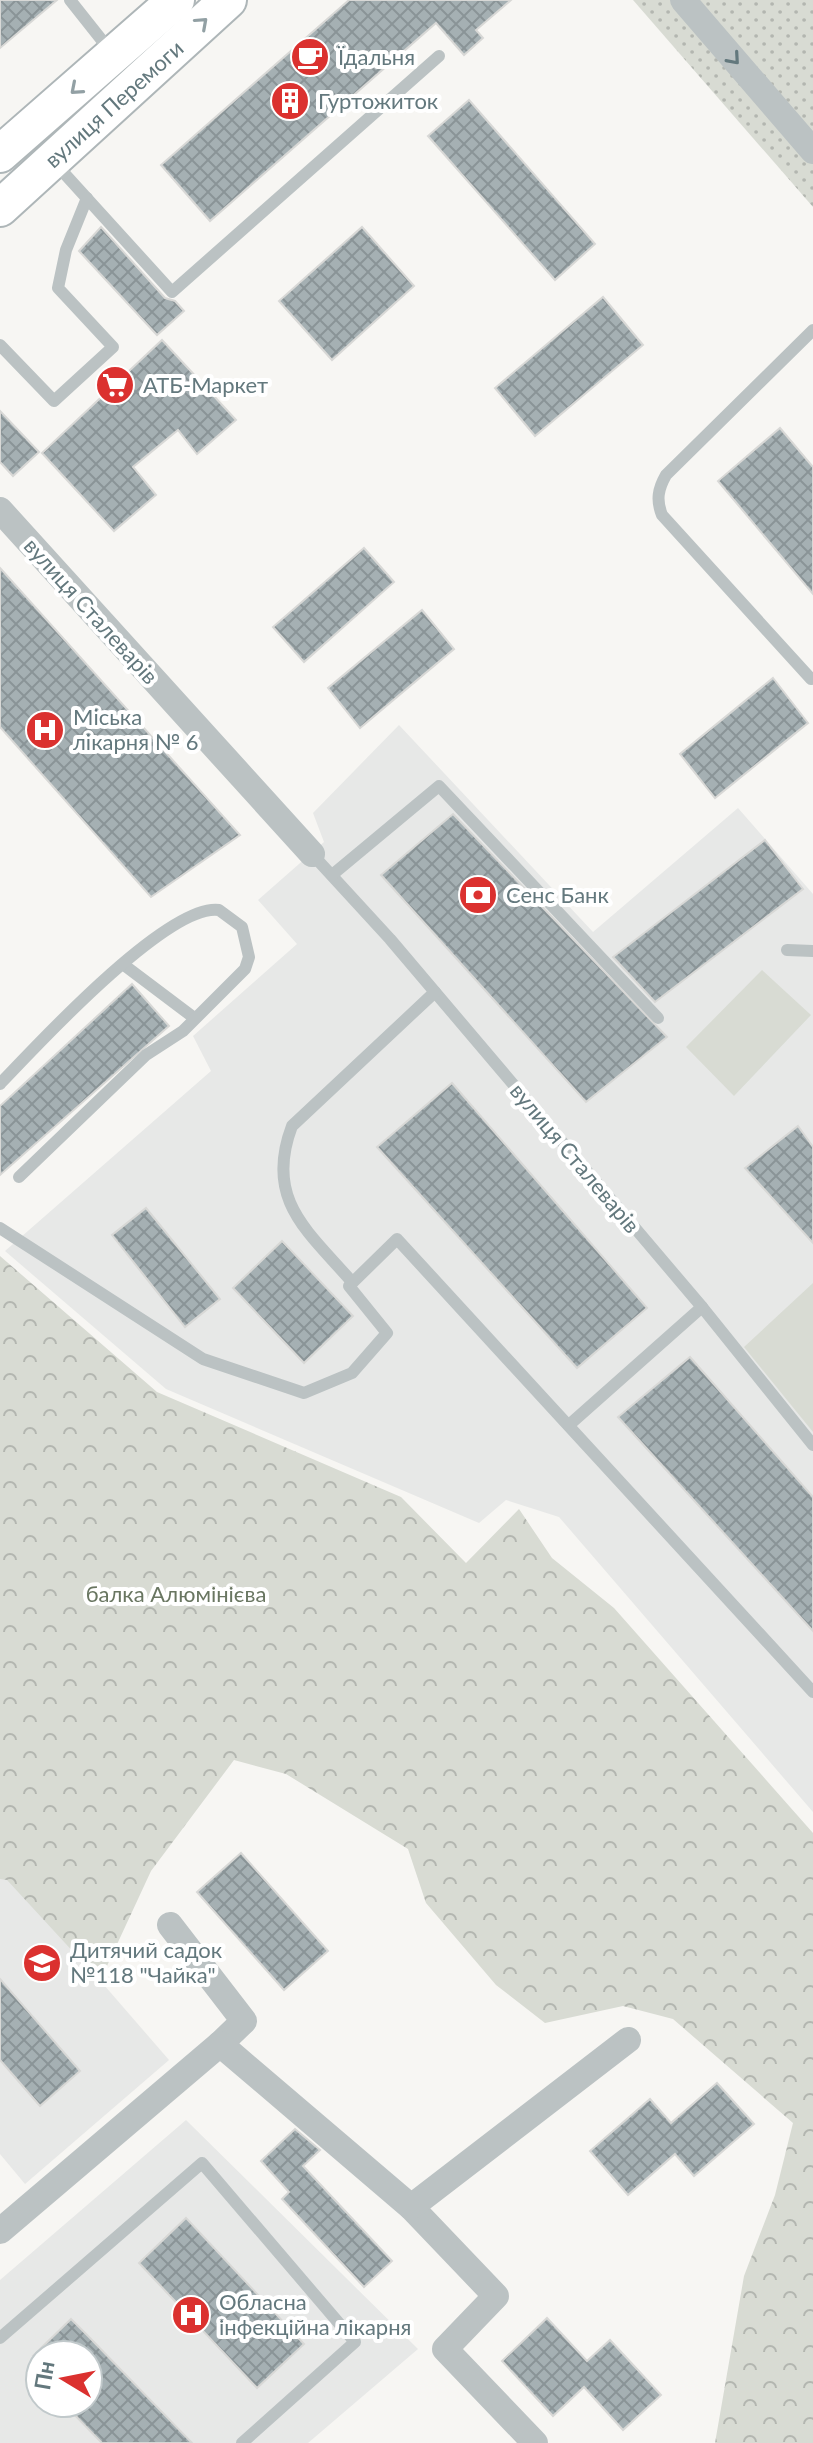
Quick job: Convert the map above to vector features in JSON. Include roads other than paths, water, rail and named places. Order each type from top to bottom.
[{"type":"main road","name":"вулиця Перемоги","points":[[0,154],[176,0]]},
{"type":"main road","name":"вулиця Перемоги","points":[[0,208],[228,0]]},
{"type":"street","points":[[683,0],[813,151]]},
{"type":"street","name":"вулиця Сталеварів","points":[[0,510],[312,854]]},
{"type":"street","points":[[0,2231],[244,2021],[170,1925]]},
{"type":"street","points":[[411,2207],[628,2040]]},
{"type":"street","points":[[220,2044],[411,2207],[496,2296],[445,2349],[535,2443]]},
{"type":"lane","points":[[70,0],[114,56]]},
{"type":"lane","points":[[52,160],[172,292],[439,56]]},
{"type":"lane","points":[[0,345],[54,401],[113,347],[58,288],[66,250],[87,198]]},
{"type":"lane","points":[[811,679],[662,515],[658,504],[659,488],[666,475],[813,330]]},
{"type":"lane","points":[[332,875],[439,786],[658,1018]]},
{"type":"lane","name":"вулиця Сталеварів","points":[[312,854],[435,992],[702,1307],[813,1445]]},
{"type":"lane","points":[[0,1084],[87,993],[192,913],[214,909],[235,918],[246,936],[247,964],[193,1017],[183,1031],[146,1055],[19,1177]]},
{"type":"lane","points":[[787,950],[813,951]]},
{"type":"lane","points":[[124,965],[193,1017]]},
{"type":"lane","points":[[352,1282],[315,1245],[289,1205],[282,1181],[283,1149],[292,1126],[435,992]]},
{"type":"lane","points":[[0,1228],[203,1359],[304,1393],[352,1373],[387,1333],[349,1286],[397,1239],[813,1692]]},
{"type":"lane","points":[[569,1425],[702,1307]]},
{"type":"lane","points":[[0,2338],[202,2163],[355,2342],[242,2443]]},
{"type":"place","name":"Їдальня","points":[[310,57]]},
{"type":"place","name":"Гуртожиток","points":[[290,101]]},
{"type":"place","name":"АТБ-Маркет","points":[[115,385]]},
{"type":"place","name":"Мiська лiкарня № 6","points":[[45,730]]},
{"type":"place","name":"Сенс Банк","points":[[478,895]]},
{"type":"place","name":"Дитячий садок №118 \"Чайка\"","points":[[42,1963]]},
{"type":"place","name":"Обласна інфекційна лікарня","points":[[191,2315]]},
{"type":"park label","name":"балка Алюмінієва","points":[[176,1594]]}]
